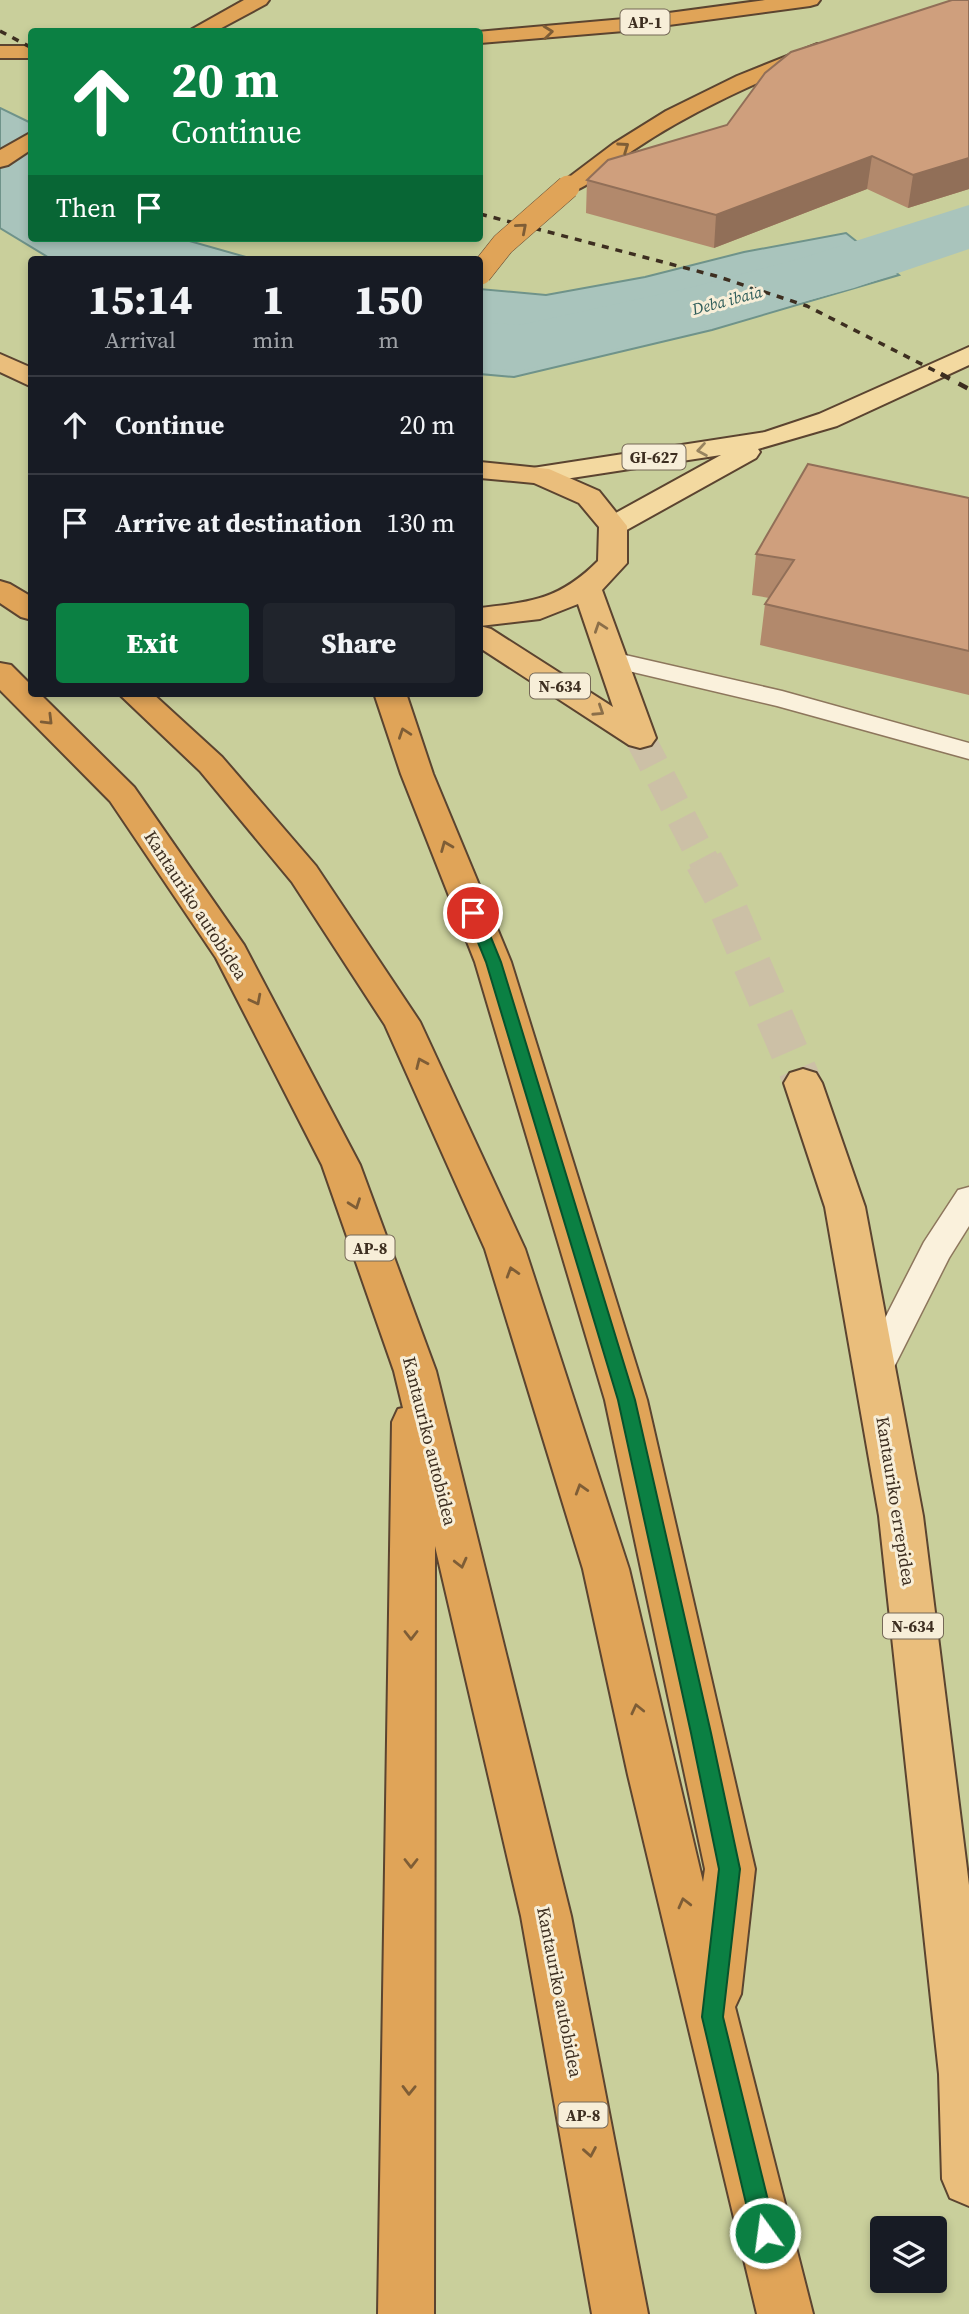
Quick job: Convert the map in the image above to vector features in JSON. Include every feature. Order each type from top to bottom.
[{"type":"highway","name":"AP-1","points":[[483,37],[624,25],[810,0]]},
{"type":"highway","points":[[205,28],[256,2]]},
{"type":"highway","points":[[483,269],[503,244],[568,187],[630,142],[754,75],[842,41]]},
{"type":"highway","points":[[0,52],[28,52]]},
{"type":"highway","points":[[0,160],[28,142]]},
{"type":"highway","points":[[0,362],[28,377]]},
{"type":"highway","points":[[483,470],[539,475],[589,497],[613,526],[612,563],[587,589],[540,610],[483,617]]},
{"type":"highway","name":"N-634","points":[[483,637],[640,738],[587,589]]},
{"type":"highway","points":[[0,590],[28,608]]},
{"type":"highway","name":"Kantauriko autobidea","points":[[0,672],[122,794],[232,954],[341,1165],[415,1371],[546,1916],[620,2314]]},
{"type":"highway","points":[[138,697],[211,764],[304,874],[402,1022],[505,1249],[606,1569],[652,1776],[785,2314]]},
{"type":"highway","points":[[391,697],[417,774],[493,962],[626,1400],[730,1869],[712,2017]]},
{"type":"highway","name":"Kantauriko errepidea","points":[[803,1083],[845,1207],[901,1516],[966,2074],[969,2179]]},
{"type":"highway","points":[[405,2314],[411,2006],[411,1491],[415,1371]]},
{"type":"main road","name":"GI-627","points":[[539,475],[769,439],[828,420],[969,355]]},
{"type":"main road","name":"GI-627","points":[[613,526],[769,439]]},
{"type":"lane","points":[[612,660],[782,699],[969,751]]},
{"type":"lane","points":[[875,1371],[936,1251],[969,1199]]},
{"type":"green space","points":[[0,0],[969,0],[969,2314],[0,2314]]},
{"type":"water","points":[[0,108],[28,122],[28,242],[193,242],[242,256],[46,256],[0,228]]},
{"type":"water","points":[[846,233],[899,275],[712,330],[514,377],[483,374],[483,289],[546,295],[645,277],[744,252]]},
{"type":"building","points":[[952,0],[969,0],[969,158],[913,175],[872,156],[716,215],[587,180],[608,160],[727,125],[765,73],[791,52]]},
{"type":"building","points":[[808,464],[969,498],[969,651],[765,604],[794,560],[756,554]]},
{"type":"waterway","name":"Deba ibaia","points":[[483,345],[520,348],[699,308],[828,273],[969,226]]},
{"type":"tunnel","points":[[640,738],[705,863]]},
{"type":"tunnel","points":[[704,861],[722,895],[803,1083]]},
{"type":"railway","points":[[0,31],[28,46]]},
{"type":"railway","points":[[483,215],[716,276],[807,306],[945,376]]},
{"type":"railway","points":[[941,374],[969,389]]},
{"type":"route","points":[[473,913],[493,962],[626,1400],[701,1733],[730,1869],[712,2017],[765,2233]]}]
